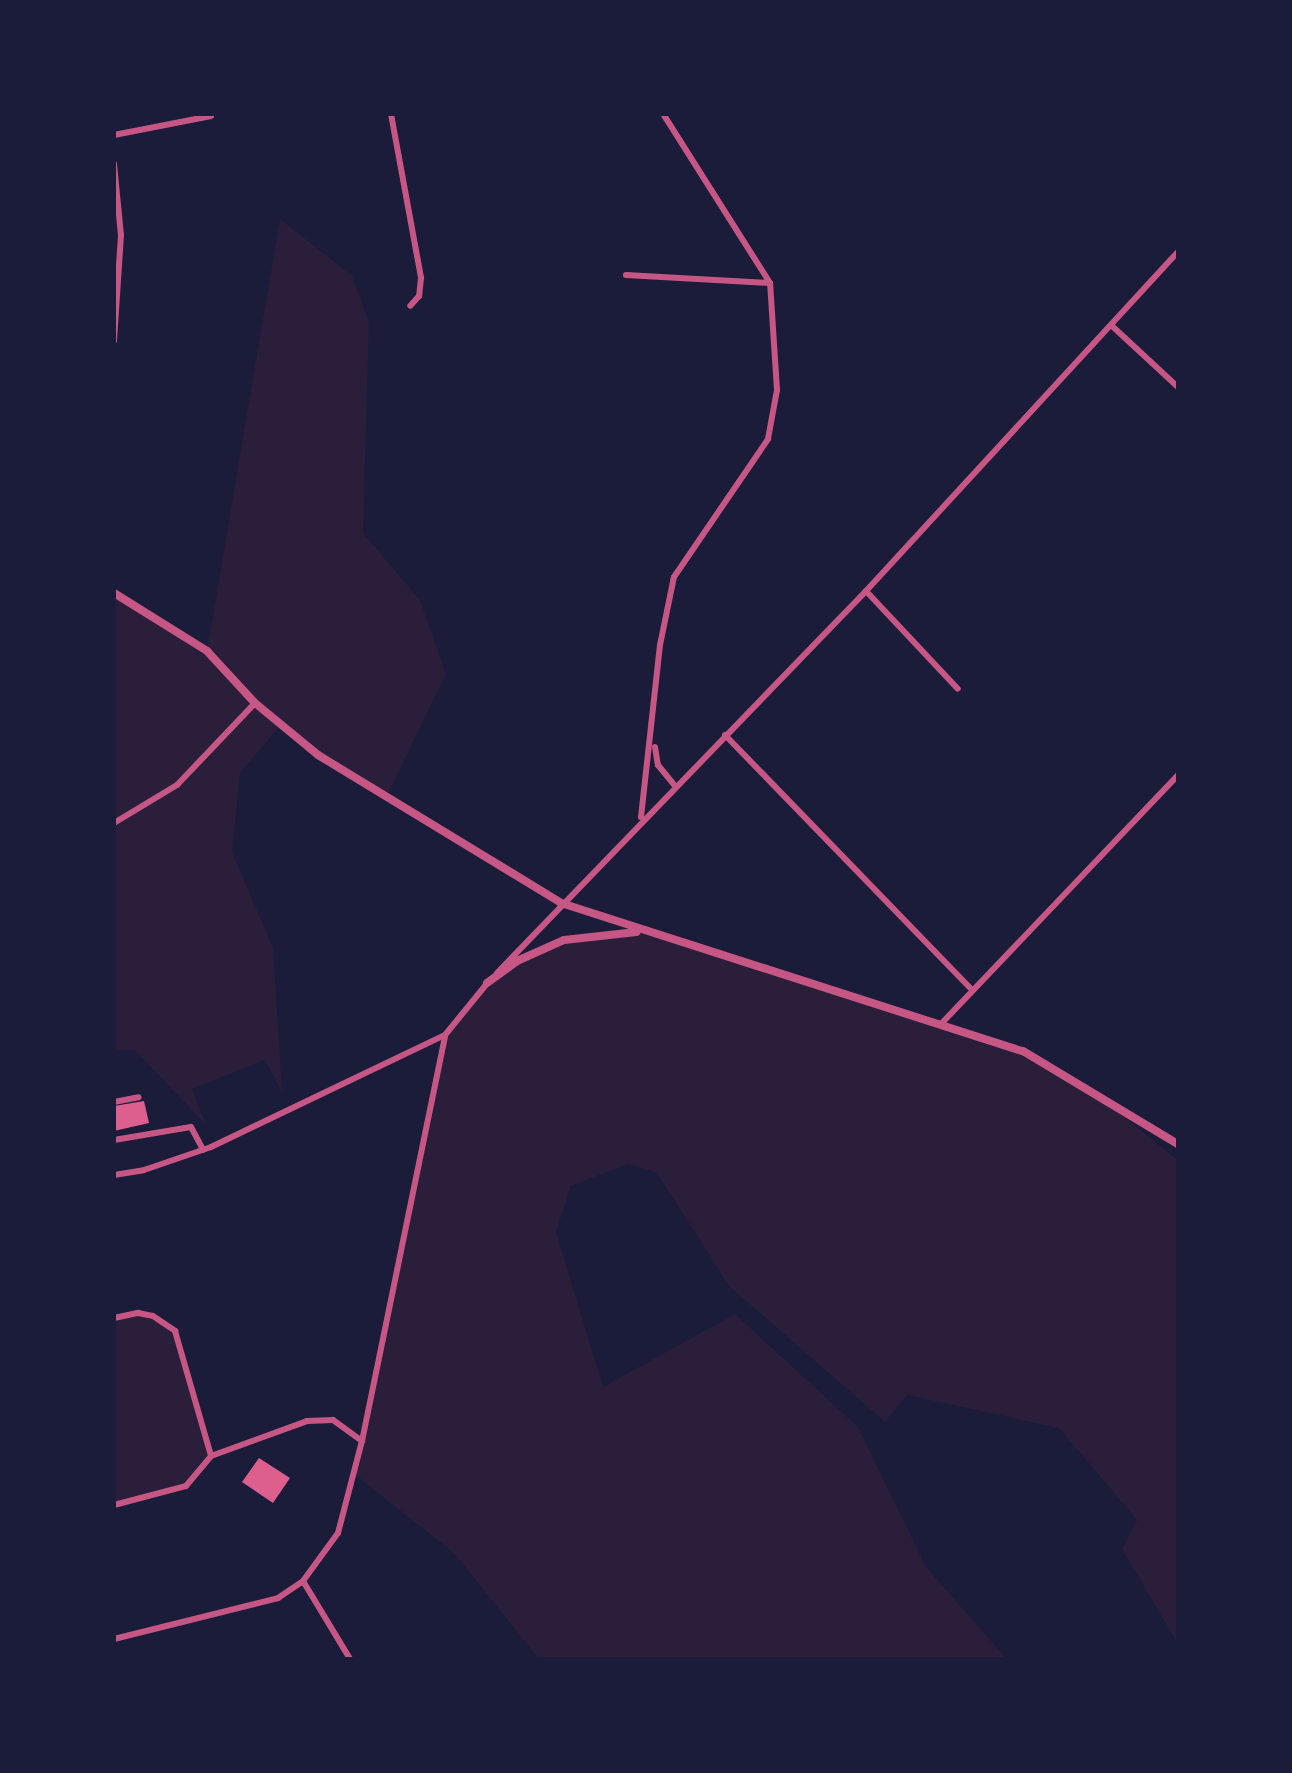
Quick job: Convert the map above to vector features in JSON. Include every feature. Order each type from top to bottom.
[{"type":"street","points":[[391,114],[421,278],[419,296],[410,306]]},
{"type":"street","points":[[641,820],[654,736],[660,645],[674,577],[758,455],[774,418],[770,283],[663,114]]},
{"type":"street","points":[[114,135],[211,116]]},
{"type":"street","points":[[114,164],[121,235],[114,341]]},
{"type":"street","points":[[114,1175],[203,1150],[445,1035],[487,983],[561,903],[866,591],[1178,252]]},
{"type":"street","points":[[626,275],[770,283]]},
{"type":"street","points":[[1111,325],[1178,387]]},
{"type":"street","points":[[866,591],[958,689]]},
{"type":"street","points":[[114,593],[207,651],[255,703],[318,755],[394,806],[561,903],[941,1024],[1048,1063],[1178,1144]]},
{"type":"street","points":[[114,823],[177,785],[255,703]]},
{"type":"street","points":[[725,735],[970,988]]},
{"type":"street","points":[[654,736],[658,765],[674,785]]},
{"type":"street","points":[[941,1024],[970,988],[1178,775]]},
{"type":"street","points":[[487,983],[517,961],[564,940],[598,932],[646,932]]},
{"type":"street","points":[[114,1639],[252,1608],[278,1598],[303,1581],[338,1533],[362,1441],[445,1035]]},
{"type":"street","points":[[114,1102],[139,1097]]},
{"type":"street","points":[[114,1140],[191,1127],[203,1150]]},
{"type":"street","points":[[114,1318],[153,1316],[175,1331],[211,1456]]},
{"type":"street","points":[[114,1505],[186,1486],[211,1456],[307,1421],[333,1420],[362,1441]]},
{"type":"street","points":[[303,1581],[350,1659]]},
{"type":"shaded area","points":[[280,219],[352,276],[369,322],[363,533],[420,600],[446,674],[385,800],[281,725],[240,773],[232,852],[273,948],[282,1092],[265,1060],[192,1089],[206,1125],[135,1050],[114,1051],[114,593],[207,651]]},
{"type":"shaded area","points":[[646,932],[1023,1051],[1073,1077],[1178,1160],[1178,1644],[1122,1549],[1137,1520],[1059,1428],[907,1395],[885,1422],[730,1287],[656,1172],[628,1164],[571,1186],[556,1232],[603,1387],[735,1314],[858,1427],[926,1567],[1007,1659],[539,1659],[454,1553],[354,1474],[445,1035],[487,983],[517,961],[564,940]]},
{"type":"shaded area","points":[[138,1313],[175,1331],[211,1456],[186,1486],[114,1505],[114,1318]]},
{"type":"building","points":[[144,1101],[149,1123],[114,1131],[114,1106]]},
{"type":"building","points":[[259,1458],[290,1478],[273,1503],[242,1482]]}]
